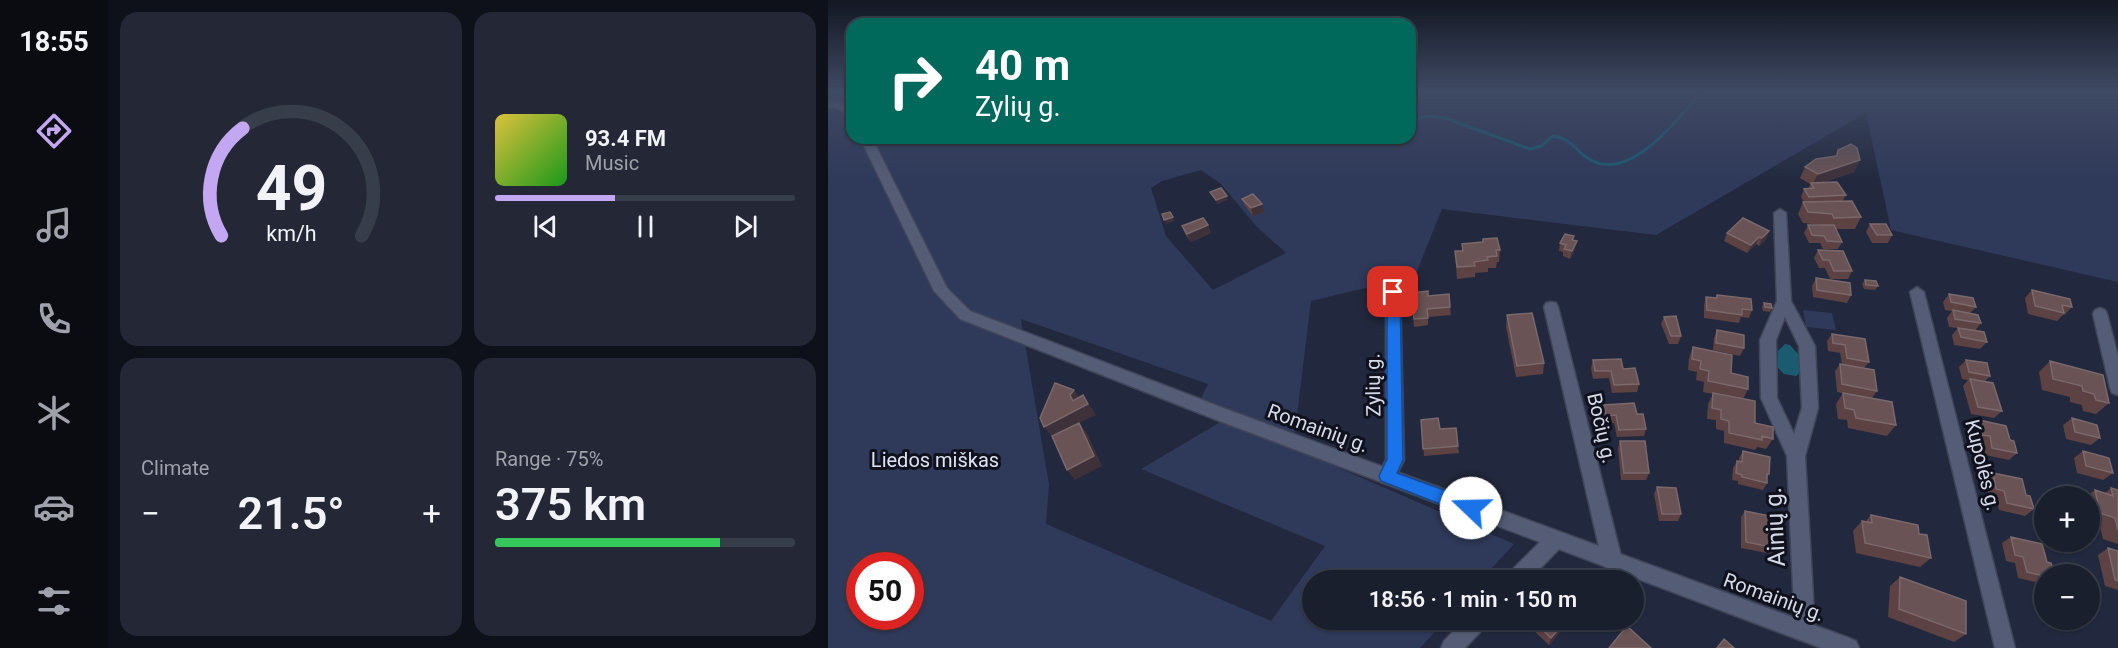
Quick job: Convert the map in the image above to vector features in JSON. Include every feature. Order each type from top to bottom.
[{"type":"street","name":"Romainių g.","points":[[869,144],[941,291],[965,315],[1228,417],[1849,648]]},
{"type":"street","name":"Ainių g.","points":[[1780,213],[1784,301],[1807,346],[1810,408],[1796,456],[1805,631]]},
{"type":"street","name":"Zylių g.","points":[[1387,476],[1395,460],[1393,292]]},
{"type":"street","name":"Kupolės g.","points":[[1917,292],[2005,648]]},
{"type":"street","name":"Ainių g.","points":[[1784,301],[1768,340],[1769,398],[1796,456]]},
{"type":"street","name":"Bočių g.","points":[[1551,307],[1612,560]]},
{"type":"street","points":[[2100,314],[2118,388]]},
{"type":"street","points":[[1526,570],[1555,540]]},
{"type":"street","points":[[1451,648],[1468,630]]},
{"type":"green space","name":"Liedos miškas","points":[[828,121],[846,121],[846,144],[1416,144],[1416,121],[1852,121],[1656,235],[1442,209],[1415,276],[1311,301],[1293,448],[1514,544],[1490,570],[1308,570],[1325,546],[1141,469],[1227,418],[1197,406],[1208,384],[1021,319],[1049,485],[1046,524],[1271,621],[1302,578],[1302,630],[1437,630],[1420,648],[828,648]],"holes":[[[1201,170],[1221,184],[1256,226],[1286,253],[1213,290],[1166,236],[1151,188],[1162,181]]]},
{"type":"green space","points":[[1868,121],[2118,121],[2118,282],[1891,230]]},
{"type":"green space","points":[[1803,310],[1832,313],[1836,330],[1806,327]]},
{"type":"shaded area","points":[[1785,344],[1790,345],[1799,355],[1800,373],[1796,376],[1784,374],[1777,367],[1778,351]]},
{"type":"building","points":[[1851,144],[1857,148],[1860,160],[1818,174],[1805,167],[1816,159],[1837,156],[1838,150]]},
{"type":"building","points":[[1837,182],[1846,195],[1809,197],[1804,189],[1814,188],[1811,183]]},
{"type":"building","points":[[1221,188],[1227,196],[1216,200],[1210,192]]},
{"type":"building","points":[[1253,194],[1262,204],[1251,208],[1242,199]]},
{"type":"building","points":[[1852,201],[1861,217],[1834,218],[1832,214],[1808,212],[1803,202]]},
{"type":"building","points":[[1170,212],[1173,217],[1164,220],[1162,214]]},
{"type":"building","points":[[1203,218],[1208,225],[1187,234],[1182,226]]},
{"type":"building","points":[[1743,218],[1769,231],[1751,245],[1727,233]]},
{"type":"building","points":[[1870,224],[1886,224],[1892,235],[1877,235]]},
{"type":"building","points":[[1808,225],[1834,225],[1842,242],[1827,241],[1824,236],[1812,235]]},
{"type":"building","points":[[1565,234],[1574,236],[1572,240],[1577,241],[1572,251],[1564,249],[1566,245],[1560,243]]},
{"type":"building","points":[[1497,238],[1500,250],[1496,250],[1497,256],[1474,262],[1475,266],[1457,267],[1455,251],[1463,251],[1462,244]]},
{"type":"building","points":[[1818,250],[1843,251],[1852,271],[1834,271],[1829,260],[1823,260]]},
{"type":"building","points":[[1816,278],[1850,283],[1851,295],[1817,290]]},
{"type":"building","points":[[1865,280],[1876,281],[1878,286],[1866,285]]},
{"type":"building","points":[[2032,290],[2070,299],[2072,307],[2062,305],[2064,313],[2035,306]]},
{"type":"building","points":[[1428,291],[1428,296],[1449,294],[1450,307],[1427,309],[1428,318],[1414,319],[1411,293]]},
{"type":"building","points":[[1949,294],[1973,298],[1976,307],[1951,302]]},
{"type":"building","points":[[1717,295],[1751,299],[1752,310],[1742,309],[1742,315],[1707,310],[1706,297],[1717,298]]},
{"type":"building","points":[[1764,303],[1771,304],[1772,308],[1765,307]]},
{"type":"building","points":[[1953,310],[1978,315],[1981,323],[1955,319]]},
{"type":"building","points":[[1532,313],[1544,363],[1517,366],[1507,315]]},
{"type":"building","points":[[1676,316],[1681,336],[1671,336],[1664,317]]},
{"type":"building","points":[[1958,328],[1984,332],[1987,342],[1961,337]]},
{"type":"building","points":[[1717,330],[1744,335],[1744,348],[1716,343]]},
{"type":"building","points":[[1832,334],[1865,339],[1869,362],[1847,358],[1845,345],[1833,343]]},
{"type":"building","points":[[1693,347],[1732,355],[1731,373],[1748,377],[1748,389],[1708,381],[1709,371],[1700,369],[1701,361],[1692,359]]},
{"type":"building","points":[[1621,359],[1623,369],[1635,368],[1639,384],[1614,385],[1611,371],[1595,371],[1593,360]]},
{"type":"building","points":[[1966,360],[1987,363],[1990,376],[1969,372]]},
{"type":"building","points":[[2050,361],[2103,375],[2109,403],[2096,400],[2094,394],[2083,391],[2082,386],[2053,379]]},
{"type":"building","points":[[1840,364],[1874,370],[1877,391],[1842,384]]},
{"type":"building","points":[[1970,379],[1993,383],[2002,411],[1978,407]]},
{"type":"building","points":[[1055,383],[1074,390],[1070,395],[1073,401],[1083,395],[1088,404],[1044,427],[1040,418]]},
{"type":"building","points":[[1713,393],[1755,401],[1755,423],[1773,427],[1773,439],[1762,436],[1762,440],[1729,433],[1729,421],[1721,419],[1721,410],[1712,408]]},
{"type":"building","points":[[1843,393],[1892,402],[1896,425],[1856,418],[1854,410],[1845,408]]},
{"type":"building","points":[[1634,403],[1637,414],[1643,414],[1646,429],[1619,430],[1616,415],[1606,416],[1604,405]]},
{"type":"building","points":[[1438,418],[1440,429],[1456,428],[1458,446],[1423,449],[1421,420]]},
{"type":"building","points":[[2072,418],[2097,425],[2100,438],[2075,432]]},
{"type":"building","points":[[1979,420],[2006,426],[2017,453],[1992,448],[1990,436],[1982,435]]},
{"type":"building","points":[[1079,423],[1094,456],[1067,470],[1052,436]]},
{"type":"building","points":[[1620,441],[1645,441],[1649,473],[1624,473]]},
{"type":"building","points":[[1743,451],[1770,457],[1767,483],[1742,477],[1736,473],[1737,461],[1742,462]]},
{"type":"building","points":[[2083,451],[2109,458],[2113,473],[2086,466]]},
{"type":"building","points":[[1993,473],[2022,479],[2026,495],[2030,496],[2034,509],[2007,503],[2004,491],[1996,489]]},
{"type":"building","points":[[1657,487],[1676,488],[1681,514],[1662,514]]},
{"type":"building","points":[[2111,488],[2118,490],[2118,530],[2115,518],[2100,513],[2100,492],[2113,496]]},
{"type":"building","points":[[1745,511],[1775,517],[1776,548],[1746,542]]},
{"type":"building","points":[[1871,515],[1918,525],[1919,534],[1927,535],[1931,558],[1865,543],[1862,521],[1872,523]]},
{"type":"building","points":[[2011,537],[2034,542],[2034,552],[2044,552],[2047,562],[2051,564],[2034,564],[2034,574],[2027,572],[2023,557],[2015,555]]},
{"type":"building","points":[[2108,548],[2118,551],[2118,581],[2115,580]]},
{"type":"building","points":[[1900,577],[1966,601],[1966,634],[1899,609]]},
{"type":"building","points":[[1543,630],[1558,630],[1551,638]]},
{"type":"building","points":[[1624,630],[1631,630],[1651,648],[1609,648]]},
{"type":"building","points":[[1724,639],[1734,648],[1717,648]]},
{"type":"waterway","points":[[1454,121],[1530,149],[1541,146],[1553,136],[1566,140],[1591,160],[1606,164],[1622,162],[1638,155],[1676,121]]},
{"type":"route","points":[[1393,292],[1395,460],[1387,476],[1471,508]]}]
